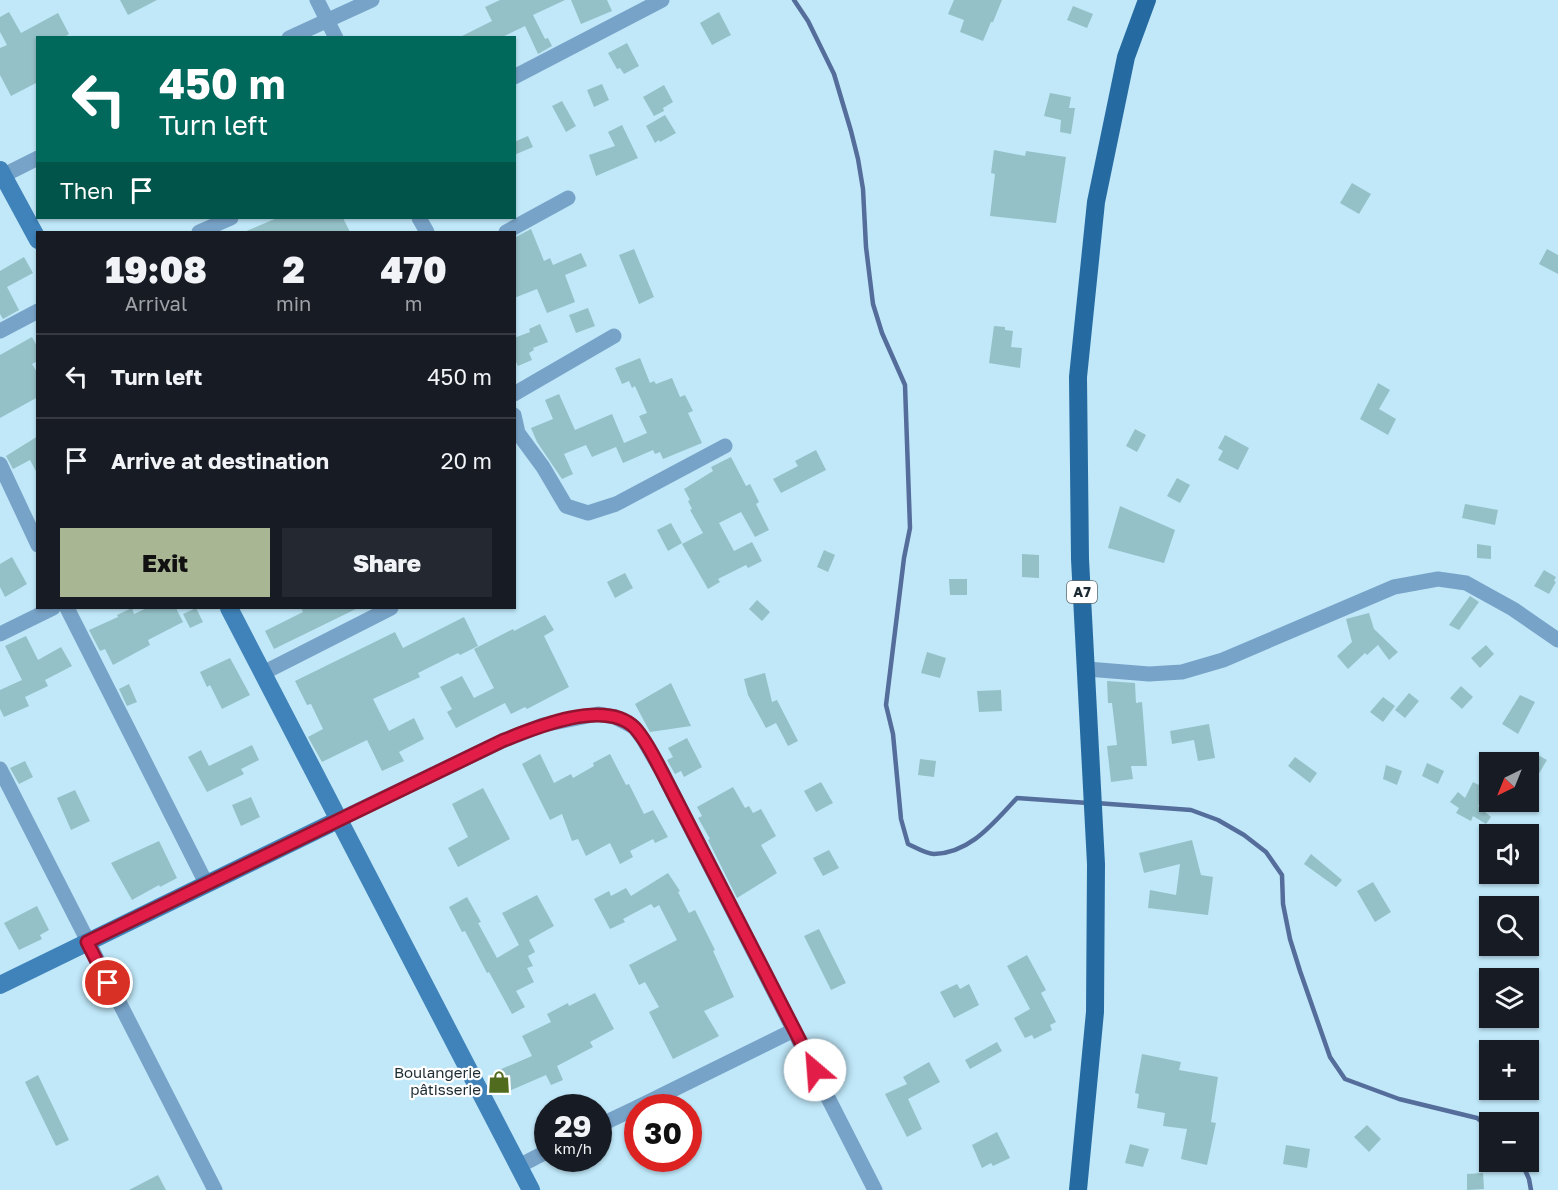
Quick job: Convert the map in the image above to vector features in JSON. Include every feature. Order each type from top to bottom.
[{"type":"main road","name":"A7","points":[[1078,1190],[1095,1012],[1096,864],[1080,560],[1078,377],[1096,202],[1126,57],[1147,0]]},
{"type":"street","points":[[318,0],[335,36]]},
{"type":"street","points":[[293,36],[372,0]]},
{"type":"street","points":[[516,76],[662,0]]},
{"type":"street","points":[[36,159],[1,174],[36,236]]},
{"type":"street","points":[[508,231],[568,198]]},
{"type":"street","points":[[201,231],[229,219]]},
{"type":"street","points":[[0,331],[36,312]]},
{"type":"street","points":[[516,393],[614,336]]},
{"type":"street","points":[[516,424],[518,433],[543,467],[566,506],[588,513],[616,504],[724,446]]},
{"type":"street","points":[[0,464],[36,541]]},
{"type":"street","points":[[1087,669],[1149,674],[1182,672],[1223,660],[1394,587],[1438,579],[1466,583],[1513,609],[1558,640]]},
{"type":"street","points":[[0,634],[51,609]]},
{"type":"street","points":[[68,609],[207,885]]},
{"type":"street","points":[[230,609],[531,1190]]},
{"type":"street","points":[[263,673],[390,609]]},
{"type":"street","points":[[0,985],[471,756],[543,725],[598,714],[625,721],[634,727],[643,739],[662,772],[875,1190]]},
{"type":"street","points":[[0,770],[215,1190]]},
{"type":"street","points":[[664,1094],[794,1030]]},
{"type":"street","points":[[519,1166],[534,1158]]},
{"type":"building","points":[[120,0],[157,0],[128,15]]},
{"type":"building","points":[[500,0],[565,0],[533,15],[545,39],[548,38],[552,46],[538,54],[525,26],[504,36],[462,36],[492,21],[485,7]]},
{"type":"building","points":[[571,0],[607,0],[612,11],[581,24]]},
{"type":"building","points":[[954,0],[1002,0],[983,41],[960,32],[964,20],[948,14]]},
{"type":"building","points":[[1073,6],[1093,14],[1087,28],[1067,20]]},
{"type":"building","points":[[9,12],[21,33],[58,13],[69,34],[66,36],[36,36],[36,83],[11,96],[0,75],[0,48],[7,45],[0,32],[0,17]]},
{"type":"building","points":[[719,12],[731,35],[712,45],[700,23]]},
{"type":"building","points":[[627,43],[639,66],[624,74],[620,68],[617,69],[608,53]]},
{"type":"building","points":[[602,84],[609,100],[594,107],[587,90]]},
{"type":"building","points":[[664,85],[673,102],[663,108],[664,111],[654,116],[643,97]]},
{"type":"building","points":[[1050,93],[1071,97],[1069,108],[1075,108],[1071,134],[1060,132],[1061,120],[1044,116]]},
{"type":"building","points":[[562,101],[576,126],[566,132],[552,106]]},
{"type":"building","points":[[665,115],[676,133],[655,143],[646,126]]},
{"type":"building","points":[[622,125],[638,158],[596,176],[589,155],[615,146],[608,132]]},
{"type":"building","points":[[528,136],[533,147],[516,154],[516,141]]},
{"type":"building","points":[[994,150],[1025,156],[1026,151],[1066,157],[1056,223],[990,216],[995,174],[991,173]]},
{"type":"building","points":[[1352,183],[1371,194],[1359,214],[1340,203]]},
{"type":"building","points":[[275,219],[344,219],[350,231],[246,231]]},
{"type":"building","points":[[531,229],[544,261],[550,258],[553,265],[581,253],[587,266],[565,275],[575,302],[547,313],[537,289],[516,297],[516,237]]},
{"type":"building","points":[[634,249],[654,297],[639,304],[619,255]]},
{"type":"building","points":[[1547,249],[1558,255],[1558,274],[1539,264]]},
{"type":"building","points":[[24,257],[33,273],[7,287],[19,310],[3,319],[0,314],[0,271]]},
{"type":"building","points":[[588,308],[595,326],[576,333],[569,315]]},
{"type":"building","points":[[540,324],[548,342],[533,348],[534,350],[529,353],[532,360],[518,366],[516,337],[530,332],[529,329]]},
{"type":"building","points":[[994,326],[1005,327],[1005,330],[1013,331],[1011,347],[1022,348],[1020,368],[989,363]]},
{"type":"building","points":[[32,337],[36,344],[36,362],[32,364],[36,371],[36,398],[0,418],[0,355]]},
{"type":"building","points":[[640,358],[650,383],[654,381],[656,384],[672,378],[680,397],[685,395],[693,411],[688,413],[702,443],[663,459],[660,452],[655,454],[653,450],[623,463],[616,447],[592,457],[586,445],[564,454],[573,474],[562,479],[537,442],[531,428],[553,419],[545,400],[559,394],[575,430],[612,414],[624,443],[647,433],[639,416],[647,413],[635,386],[632,388],[629,381],[622,384],[615,368]]},
{"type":"building","points":[[1378,383],[1390,390],[1379,409],[1396,419],[1388,435],[1360,419]]},
{"type":"building","points":[[1135,429],[1146,435],[1137,452],[1126,446]]},
{"type":"building","points":[[1225,435],[1249,448],[1238,470],[1218,460],[1223,451],[1218,448]]},
{"type":"building","points":[[36,437],[36,471],[30,460],[13,469],[6,456]]},
{"type":"building","points":[[816,450],[826,470],[781,493],[773,479],[798,466],[795,461]]},
{"type":"building","points":[[731,457],[746,486],[750,484],[759,502],[756,504],[769,530],[755,537],[741,512],[719,523],[734,551],[752,542],[762,561],[748,568],[746,565],[718,579],[720,582],[708,589],[682,544],[703,533],[690,510],[692,509],[688,501],[690,500],[684,489],[713,471],[711,467]]},
{"type":"building","points":[[1177,478],[1190,485],[1180,503],[1167,496]]},
{"type":"building","points":[[1465,504],[1498,510],[1495,525],[1462,518]]},
{"type":"building","points":[[1120,506],[1175,530],[1164,563],[1108,548]]},
{"type":"building","points":[[671,523],[682,543],[668,551],[657,530]]},
{"type":"building","points":[[1477,544],[1491,546],[1491,559],[1477,558]]},
{"type":"building","points":[[824,550],[835,555],[828,572],[817,567]]},
{"type":"building","points":[[1022,554],[1039,555],[1039,578],[1022,577]]},
{"type":"building","points":[[12,557],[27,584],[5,597],[0,587],[0,564]]},
{"type":"building","points":[[1544,570],[1556,577],[1554,581],[1556,582],[1549,594],[1534,586]]},
{"type":"building","points":[[625,573],[633,588],[615,598],[607,582]]},
{"type":"building","points":[[949,579],[967,579],[967,595],[950,595]]},
{"type":"building","points":[[1470,596],[1479,602],[1459,630],[1449,625]]},
{"type":"building","points":[[757,600],[770,612],[762,621],[749,609]]},
{"type":"building","points":[[130,609],[132,609],[134,614],[145,609],[176,609],[183,622],[148,640],[150,645],[113,665],[105,649],[100,651],[89,630],[118,617],[117,615]]},
{"type":"building","points":[[196,609],[203,622],[190,628],[183,614]]},
{"type":"building","points":[[302,609],[356,609],[274,649],[265,631],[303,612]]},
{"type":"building","points":[[1369,613],[1374,629],[1398,652],[1389,660],[1378,645],[1367,655],[1365,653],[1348,669],[1337,656],[1352,642],[1346,619]]},
{"type":"building","points":[[545,615],[554,630],[544,636],[569,687],[527,709],[525,707],[511,714],[505,703],[456,728],[447,712],[452,709],[440,687],[462,676],[474,698],[494,688],[474,649]]},
{"type":"building","points":[[464,617],[478,646],[460,655],[458,653],[418,673],[420,677],[373,699],[389,731],[414,718],[424,739],[399,752],[404,761],[382,771],[367,740],[322,762],[308,737],[323,729],[311,704],[307,705],[295,681],[395,632],[403,648]]},
{"type":"building","points":[[26,636],[38,660],[61,647],[72,666],[45,680],[48,686],[25,697],[29,706],[4,717],[0,709],[0,690],[22,680],[5,646]]},
{"type":"building","points":[[1486,645],[1494,654],[1480,668],[1471,658]]},
{"type":"building","points":[[927,652],[946,658],[940,678],[921,673]]},
{"type":"building","points":[[230,658],[250,695],[222,709],[210,685],[207,687],[200,672]]},
{"type":"building","points":[[765,673],[772,702],[777,700],[798,741],[788,746],[776,723],[766,728],[748,695],[744,679]]},
{"type":"building","points":[[1107,681],[1135,683],[1136,703],[1142,702],[1147,766],[1131,766],[1133,779],[1111,782],[1107,746],[1117,745],[1112,703],[1108,703]]},
{"type":"building","points":[[671,683],[691,726],[650,732],[635,704]]},
{"type":"building","points":[[129,684],[137,702],[127,706],[119,689]]},
{"type":"building","points":[[1461,686],[1473,697],[1462,709],[1450,698]]},
{"type":"building","points":[[1001,690],[1002,711],[979,712],[977,691]]},
{"type":"building","points":[[1409,693],[1419,701],[1405,718],[1395,710]]},
{"type":"building","points":[[1520,695],[1535,702],[1518,734],[1502,724]]},
{"type":"building","points":[[1383,697],[1395,706],[1383,722],[1370,712]]},
{"type":"building","points":[[1209,724],[1215,758],[1198,761],[1194,740],[1172,744],[1170,731]]},
{"type":"building","points":[[687,738],[702,767],[684,777],[681,771],[675,774],[667,760],[673,757],[668,748]]},
{"type":"building","points":[[252,745],[259,760],[241,769],[244,774],[207,792],[188,757],[201,750],[209,766]]},
{"type":"building","points":[[540,754],[554,783],[571,774],[573,778],[610,754],[644,814],[653,810],[668,837],[655,843],[653,839],[630,851],[633,857],[620,864],[610,843],[586,856],[578,839],[572,841],[562,814],[550,820],[522,764]]},
{"type":"building","points":[[1539,756],[1547,760],[1539,773]]},
{"type":"building","points":[[1295,757],[1317,773],[1310,783],[1288,766]]},
{"type":"building","points":[[920,759],[936,761],[934,777],[918,775]]},
{"type":"building","points":[[25,761],[33,777],[19,784],[10,768]]},
{"type":"building","points":[[1427,763],[1444,771],[1438,784],[1422,776]]},
{"type":"building","points":[[1386,765],[1402,771],[1397,785],[1383,779]]},
{"type":"building","points":[[821,782],[833,803],[816,812],[804,791]]},
{"type":"building","points":[[1473,782],[1479,785],[1479,812],[1485,812],[1491,817],[1486,824],[1473,816],[1471,821],[1456,813],[1459,808],[1450,802],[1458,792],[1465,798]]},
{"type":"building","points":[[733,787],[745,808],[749,806],[753,813],[761,809],[776,836],[761,845],[777,873],[737,898],[698,818],[702,816],[697,807]]},
{"type":"building","points":[[483,788],[510,839],[458,867],[448,848],[468,837],[452,804]]},
{"type":"building","points":[[75,790],[90,821],[71,830],[57,798]]},
{"type":"building","points":[[251,797],[260,817],[241,826],[232,805]]},
{"type":"building","points":[[1192,840],[1201,875],[1213,877],[1208,915],[1148,908],[1150,890],[1176,895],[1180,864],[1144,873],[1139,853]]},
{"type":"building","points":[[159,841],[177,878],[132,900],[111,863]]},
{"type":"building","points":[[829,850],[839,868],[823,876],[813,858]]},
{"type":"building","points":[[1311,854],[1342,880],[1336,887],[1304,864]]},
{"type":"building","points":[[668,873],[680,891],[678,892],[689,913],[695,910],[715,950],[713,951],[734,997],[704,1011],[719,1036],[673,1059],[649,1012],[659,1007],[645,982],[639,985],[629,965],[677,940],[659,905],[654,908],[651,904],[623,919],[625,922],[610,929],[594,899],[609,891],[611,896],[626,888],[631,896]]},
{"type":"building","points":[[1373,882],[1391,912],[1375,922],[1357,891]]},
{"type":"building","points":[[537,895],[554,926],[529,940],[535,952],[528,956],[533,966],[527,968],[534,982],[516,991],[525,1007],[512,1014],[449,907],[467,897],[497,958],[519,945],[502,913]]},
{"type":"building","points":[[37,906],[49,930],[40,935],[42,939],[19,950],[4,923]]},
{"type":"building","points":[[819,929],[846,983],[831,990],[804,936]]},
{"type":"building","points":[[1027,955],[1046,990],[1041,993],[1056,1022],[1050,1025],[1052,1030],[1034,1039],[1032,1035],[1025,1038],[1014,1018],[1030,1009],[1007,966]]},
{"type":"building","points":[[957,984],[960,989],[969,984],[979,1005],[954,1018],[940,992]]},
{"type":"building","points":[[595,993],[614,1029],[590,1042],[593,1047],[557,1066],[563,1080],[551,1085],[546,1075],[502,1094],[492,1073],[532,1056],[522,1036],[551,1022],[547,1014]]},
{"type":"building","points":[[997,1042],[1002,1051],[970,1069],[965,1060]]},
{"type":"building","points":[[1142,1054],[1181,1062],[1179,1070],[1218,1077],[1211,1122],[1216,1123],[1207,1165],[1181,1159],[1187,1129],[1163,1126],[1165,1113],[1137,1108],[1139,1094],[1135,1093]]},
{"type":"building","points":[[929,1062],[940,1082],[908,1099],[922,1129],[907,1137],[885,1094],[907,1084],[903,1077]]},
{"type":"building","points":[[38,1075],[69,1140],[56,1146],[25,1082]]},
{"type":"building","points":[[1367,1125],[1381,1139],[1369,1152],[1354,1137]]},
{"type":"building","points":[[997,1132],[1010,1158],[993,1166],[991,1163],[982,1168],[972,1145]]},
{"type":"building","points":[[1130,1144],[1149,1149],[1143,1167],[1125,1163]]},
{"type":"building","points":[[1286,1145],[1310,1149],[1307,1168],[1283,1164]]},
{"type":"building","points":[[1483,1173],[1484,1189],[1467,1190],[1467,1174]]},
{"type":"building","points":[[158,1175],[166,1190],[129,1190]]},
{"type":"waterway","points":[[794,0],[808,21],[834,74],[851,131],[863,189],[866,247],[873,304],[882,333],[905,385],[910,528],[904,558],[886,705],[893,734],[901,819],[908,844],[934,854],[959,848],[981,835],[1017,798],[1088,803]]},
{"type":"waterway","points":[[1096,803],[1191,810],[1218,820],[1244,835],[1266,852],[1282,875],[1283,904],[1290,939],[1330,1057],[1345,1079],[1399,1099],[1479,1120]]},
{"type":"waterway","points":[[1526,1172],[1531,1190]]},
{"type":"place","name":"Boulangerie pâtisserie","points":[[499,1082]]},
{"type":"route","points":[[108,983],[87,942],[502,741],[543,725],[598,714],[625,721],[634,727],[643,739],[815,1070]]}]
